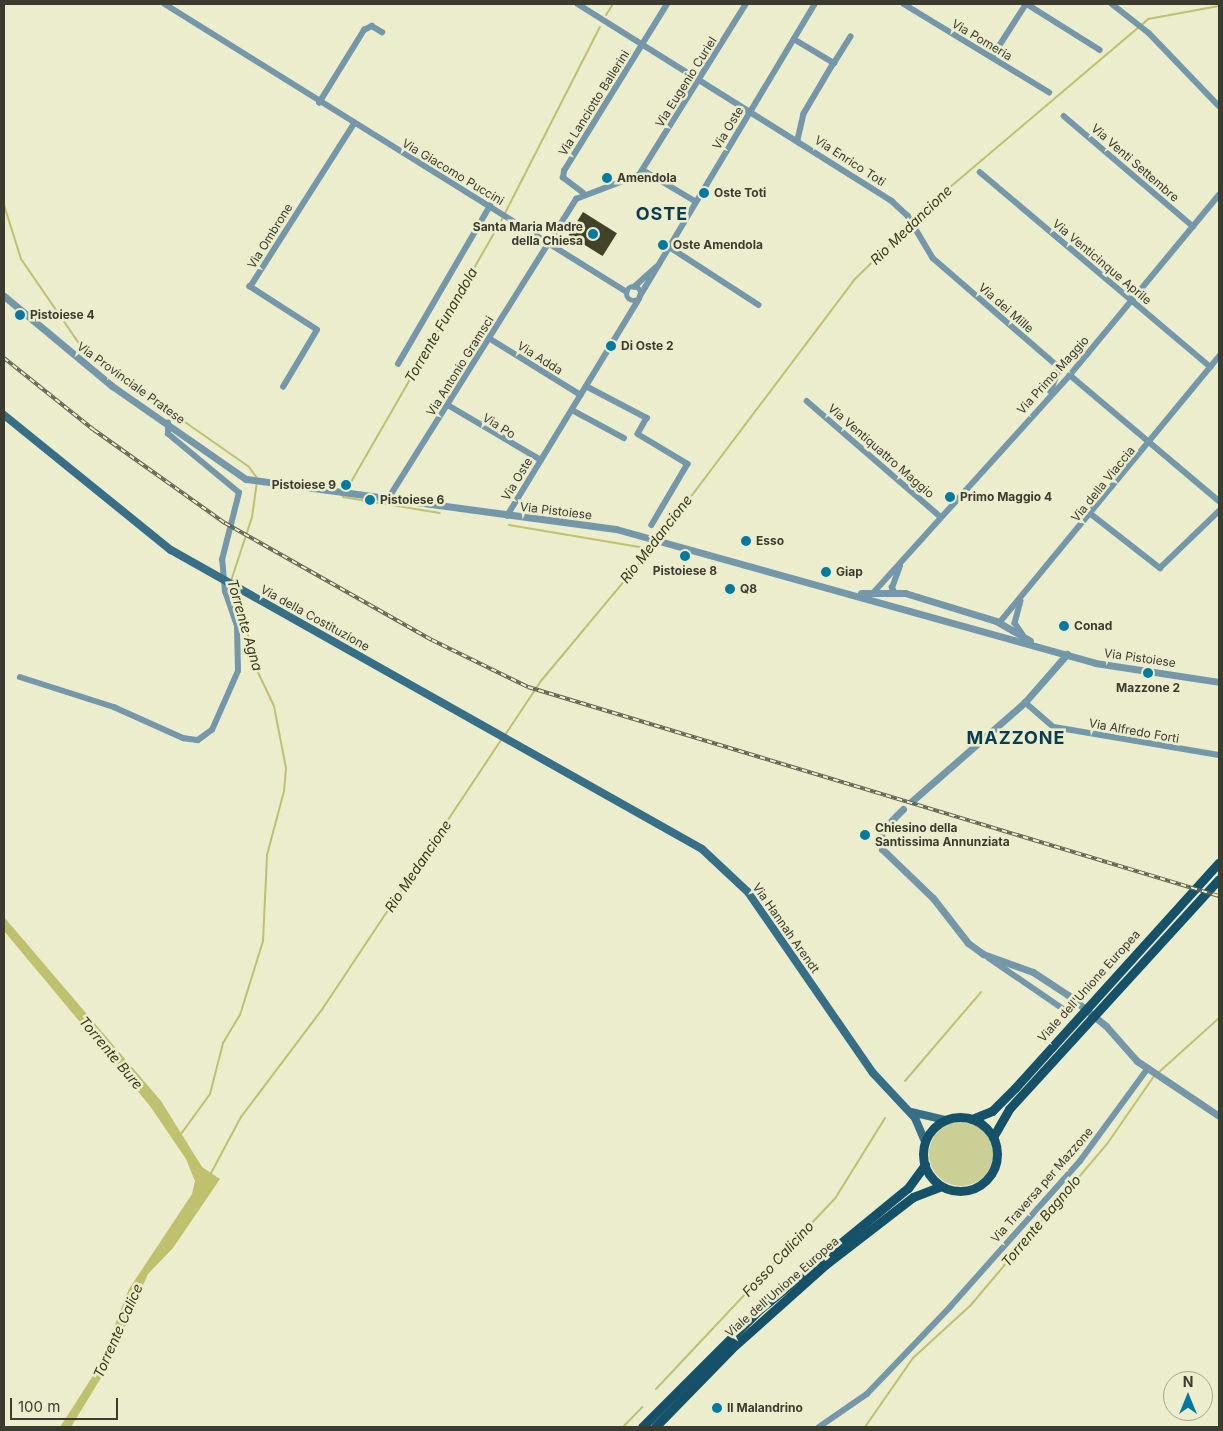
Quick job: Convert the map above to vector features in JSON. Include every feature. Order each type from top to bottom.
[{"type":"main road","name":"Via della Costituzione","points":[[4,415],[153,537],[218,578],[506,736]]},
{"type":"main road","name":"Via Hannah Arendt","points":[[506,736],[684,836],[733,875],[873,1073],[910,1111]]},
{"type":"main road","name":"Viale dell'Unione Europea","points":[[947,1120],[972,1119],[992,1111],[1015,1088],[1219,862]]},
{"type":"main road","name":"Viale dell'Unione Europea","points":[[993,1137],[1009,1109],[1219,879]]},
{"type":"main road","points":[[910,1111],[947,1120]]},
{"type":"main road","points":[[910,1111],[925,1142],[925,1164],[941,1186],[967,1190],[986,1181],[997,1158],[993,1137],[972,1119]]},
{"type":"main road","points":[[925,1142],[934,1128],[947,1120]]},
{"type":"main road","name":"Viale dell'Unione Europea","points":[[642,1427],[760,1309],[908,1188],[925,1164]]},
{"type":"main road","name":"Viale dell'Unione Europea","points":[[655,1427],[731,1349],[825,1265],[913,1197],[941,1186]]},
{"type":"street","name":"Via Giacomo Puccini","points":[[165,4],[319,103],[492,207],[627,292],[630,300],[639,297]]},
{"type":"street","name":"Via Enrico Toti","points":[[578,4],[798,139],[892,201],[908,216],[923,243]]},
{"type":"street","points":[[643,43],[667,4]]},
{"type":"street","name":"Via Eugenio Curiel","points":[[643,170],[746,4]]},
{"type":"street","name":"Via Oste","points":[[507,516],[815,4]]},
{"type":"street","name":"Via Pomeria","points":[[904,4],[1050,92]]},
{"type":"street","points":[[992,57],[1027,4],[1100,50]]},
{"type":"street","points":[[1112,4],[1149,33],[1219,106]]},
{"type":"street","points":[[319,103],[364,30],[372,26],[382,32]]},
{"type":"street","points":[[798,139],[804,114],[850,37]]},
{"type":"street","points":[[794,39],[834,63]]},
{"type":"street","name":"Via Lanciotto Ballerini","points":[[583,193],[563,178],[564,171],[643,43]]},
{"type":"street","name":"Via Venti Settembre","points":[[1064,116],[1193,226]]},
{"type":"street","name":"Via Ombrone","points":[[283,386],[317,330],[250,287],[354,124]]},
{"type":"street","points":[[583,193],[634,178],[643,170],[695,201]]},
{"type":"street","name":"Via Venticinque Aprile","points":[[980,172],[1211,367]]},
{"type":"street","name":"Via Antonio Gramsci","points":[[388,499],[549,243],[583,193]]},
{"type":"street","name":"Via Primo Maggio","points":[[874,592],[900,566],[1051,391],[1070,375],[1219,195]]},
{"type":"street","points":[[398,364],[492,207]]},
{"type":"street","name":"Via dei Mille","points":[[923,243],[933,258],[1060,368],[1051,391]]},
{"type":"street","points":[[668,246],[759,305]]},
{"type":"street","name":"Via Oste","points":[[627,292],[659,263]]},
{"type":"street","points":[[634,287],[639,297]]},
{"type":"street","name":"Via Provinciale Pratese","points":[[4,296],[61,347],[250,480]]},
{"type":"street","name":"Via Adda","points":[[489,338],[581,395]]},
{"type":"street","name":"Via della Viaccia","points":[[1000,622],[1022,598],[1219,356]]},
{"type":"street","points":[[1070,375],[1219,501]]},
{"type":"street","points":[[586,386],[647,418],[638,434],[688,464],[652,525]]},
{"type":"street","name":"Via Ventiquattro Maggio","points":[[807,401],[941,517]]},
{"type":"street","name":"Via Po","points":[[448,405],[541,460]]},
{"type":"street","points":[[572,410],[624,438]]},
{"type":"street","points":[[20,677],[114,707],[182,738],[198,740],[212,730],[238,671],[238,626],[225,592],[222,560],[239,493],[168,434],[168,423]]},
{"type":"street","name":"Via Pistoiese","points":[[250,480],[649,537],[1030,642],[1101,665],[1219,682]]},
{"type":"street","points":[[1091,514],[1160,568],[1219,511]]},
{"type":"street","name":"Via Primo Maggio","points":[[895,594],[892,588],[900,566]]},
{"type":"street","name":"Via Pistoiese","points":[[853,593],[895,594],[1000,622],[1030,642]]},
{"type":"street","points":[[895,594],[898,606]]},
{"type":"street","points":[[1022,598],[1015,623],[1030,642]]},
{"type":"street","points":[[987,630],[996,629],[1000,622]]},
{"type":"street","points":[[912,801],[1025,702],[1067,654]]},
{"type":"street","name":"Via Alfredo Forti","points":[[1025,702],[1054,727],[1219,755]]},
{"type":"street","points":[[902,809],[881,831],[882,849],[983,954],[1068,1012]]},
{"type":"street","points":[[983,954],[1033,972],[1068,995],[1106,1026],[1150,1069],[1219,1116]]},
{"type":"street","name":"Via Traversa per Mazzone","points":[[819,1427],[867,1394],[950,1306],[1080,1161],[1150,1069]]},
{"type":"shaded area","points":[[961,1122],[979,1128],[987,1136],[993,1154],[987,1172],[979,1180],[961,1186],[943,1180],[935,1172],[929,1154],[935,1136],[943,1128]]},
{"type":"water","points":[[4,917],[161,1101],[202,1167],[220,1179],[173,1248],[148,1274],[107,1368],[71,1427],[60,1427],[98,1368],[129,1289],[192,1194],[195,1181],[186,1159],[150,1106],[4,931]]},
{"type":"building","name":"Santa Maria Madre della Chiesa","points":[[583,212],[617,233],[603,256],[569,235]]},
{"type":"waterway","name":"Torrente Funandola","points":[[606,15],[613,4]]},
{"type":"waterway","name":"Rio Medancione","points":[[659,539],[856,278],[942,194],[1148,19],[1219,6]]},
{"type":"waterway","name":"Torrente Funandola","points":[[347,489],[500,223],[600,27]]},
{"type":"waterway","name":"Torrente Agna","points":[[4,205],[21,259],[85,352],[249,467],[257,478]]},
{"type":"waterway","name":"Torrente Agna","points":[[231,581],[252,517],[257,483]]},
{"type":"waterway","name":"Torrente Funandola","points":[[343,497],[440,513]]},
{"type":"waterway","points":[[509,525],[651,549]]},
{"type":"waterway","name":"Rio Medancione","points":[[505,735],[541,681],[656,543]]},
{"type":"waterway","name":"Torrente Agna","points":[[181,1134],[210,1094],[223,1043],[240,1015],[263,941],[267,855],[284,791],[286,768],[274,706],[253,662],[244,614],[232,588]]},
{"type":"waterway","name":"Rio Medancione","points":[[210,1175],[241,1117],[323,1008],[502,739]]},
{"type":"waterway","name":"Fosso Calicino","points":[[905,1081],[981,992]]},
{"type":"waterway","name":"Torrente Bagnolo","points":[[1158,1073],[1219,1018]]},
{"type":"waterway","name":"Torrente Bagnolo","points":[[865,1427],[913,1358],[970,1306],[1107,1144],[1154,1076]]},
{"type":"waterway","name":"Fosso Calicino","points":[[656,1389],[836,1197],[885,1118]]},
{"type":"waterway","name":"Fosso Calicino","points":[[623,1427],[642,1407]]},
{"type":"railway","points":[[4,358],[94,430],[225,523],[432,640],[528,687],[1219,896]]},
{"type":"place","name":"Amendola","points":[[607,178]]},
{"type":"place","name":"Oste Toti","points":[[704,193]]},
{"type":"place","name":"Santa Maria Madre della Chiesa","points":[[593,234]]},
{"type":"place","name":"Oste Amendola","points":[[663,245]]},
{"type":"place","name":"Pistoiese 4","points":[[20,315]]},
{"type":"place","name":"Di Oste 2","points":[[611,346]]},
{"type":"place","name":"Pistoiese 9","points":[[346,485]]},
{"type":"place","name":"Primo Maggio 4","points":[[950,497]]},
{"type":"place","name":"Pistoiese 6","points":[[370,500]]},
{"type":"place","name":"Esso","points":[[746,541]]},
{"type":"place","name":"Pistoiese 8","points":[[685,556]]},
{"type":"place","name":"Giap","points":[[826,572]]},
{"type":"place","name":"Q8","points":[[730,589]]},
{"type":"place","name":"Conad","points":[[1064,626]]},
{"type":"place","name":"Mazzone 2","points":[[1148,673]]},
{"type":"place","name":"Chiesino della Santissima Annunziata","points":[[865,835]]},
{"type":"place","name":"Il Malandrino","points":[[717,1408]]},
{"type":"district","name":"OSTE","points":[[662,214]]},
{"type":"district","name":"MAZZONE","points":[[1016,738]]},
{"type":"water label","name":"Torrente Bure","points":[[111,1053]]},
{"type":"water label","name":"Torrente Calice","points":[[118,1331]]}]
